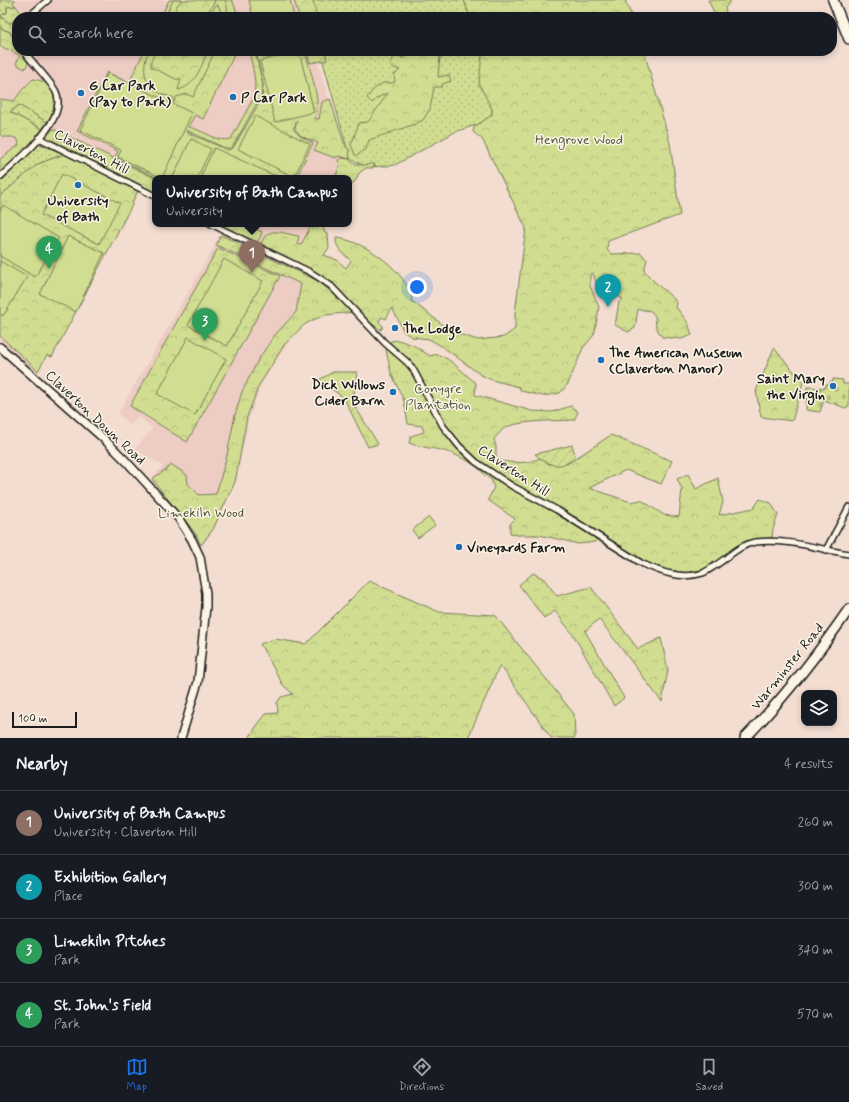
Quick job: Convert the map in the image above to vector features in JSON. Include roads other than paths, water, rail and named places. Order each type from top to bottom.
[{"type":"highway","points":[[833,0],[849,39]]},
{"type":"highway","name":"Warminster Road","points":[[745,738],[760,723],[798,676],[849,609]]},
{"type":"street","points":[[34,12],[48,0]]},
{"type":"street","points":[[0,177],[39,138],[55,117],[58,102],[55,91],[28,56]]},
{"type":"street","name":"Claverton Hill","points":[[39,138],[152,194]]},
{"type":"street","name":"Claverton Hill","points":[[217,227],[310,272],[331,286],[385,343],[413,369],[443,426],[459,446],[476,462],[512,486],[557,510],[641,563],[675,575],[702,573],[712,568],[739,548],[753,542],[770,541],[786,542],[849,554]]},
{"type":"street","name":"Claverton Down Road","points":[[0,347],[105,440],[126,461],[180,520],[200,557],[206,593],[206,607],[198,682],[181,738]]},
{"type":"street","points":[[826,550],[849,507]]},
{"type":"place","name":"G Car Park (Pay to Park)","points":[[81,93]]},
{"type":"place","name":"P Car Park","points":[[233,97]]},
{"type":"place","name":"University of Bath","points":[[78,185]]},
{"type":"place","name":"St. John's Field","points":[[49,269]]},
{"type":"place","name":"University of Bath Campus","points":[[252,273]]},
{"type":"place","name":"Exhibition Gallery","points":[[608,307]]},
{"type":"place","name":"The Lodge","points":[[395,328]]},
{"type":"place","name":"Limekiln Pitches","points":[[205,341]]},
{"type":"place","name":"The American Museum (Claverton Manor)","points":[[601,360]]},
{"type":"place","name":"Saint Mary the Virgin","points":[[833,386]]},
{"type":"place","name":"Dick Willows Cider Barn","points":[[393,392]]},
{"type":"place","name":"Vineyards Farm","points":[[459,547]]},
{"type":"park label","name":"Hengrove Wood","points":[[579,139]]},
{"type":"park label","name":"Conygre Plantation","points":[[438,396]]},
{"type":"park label","name":"Limekiln Wood","points":[[201,512]]}]
